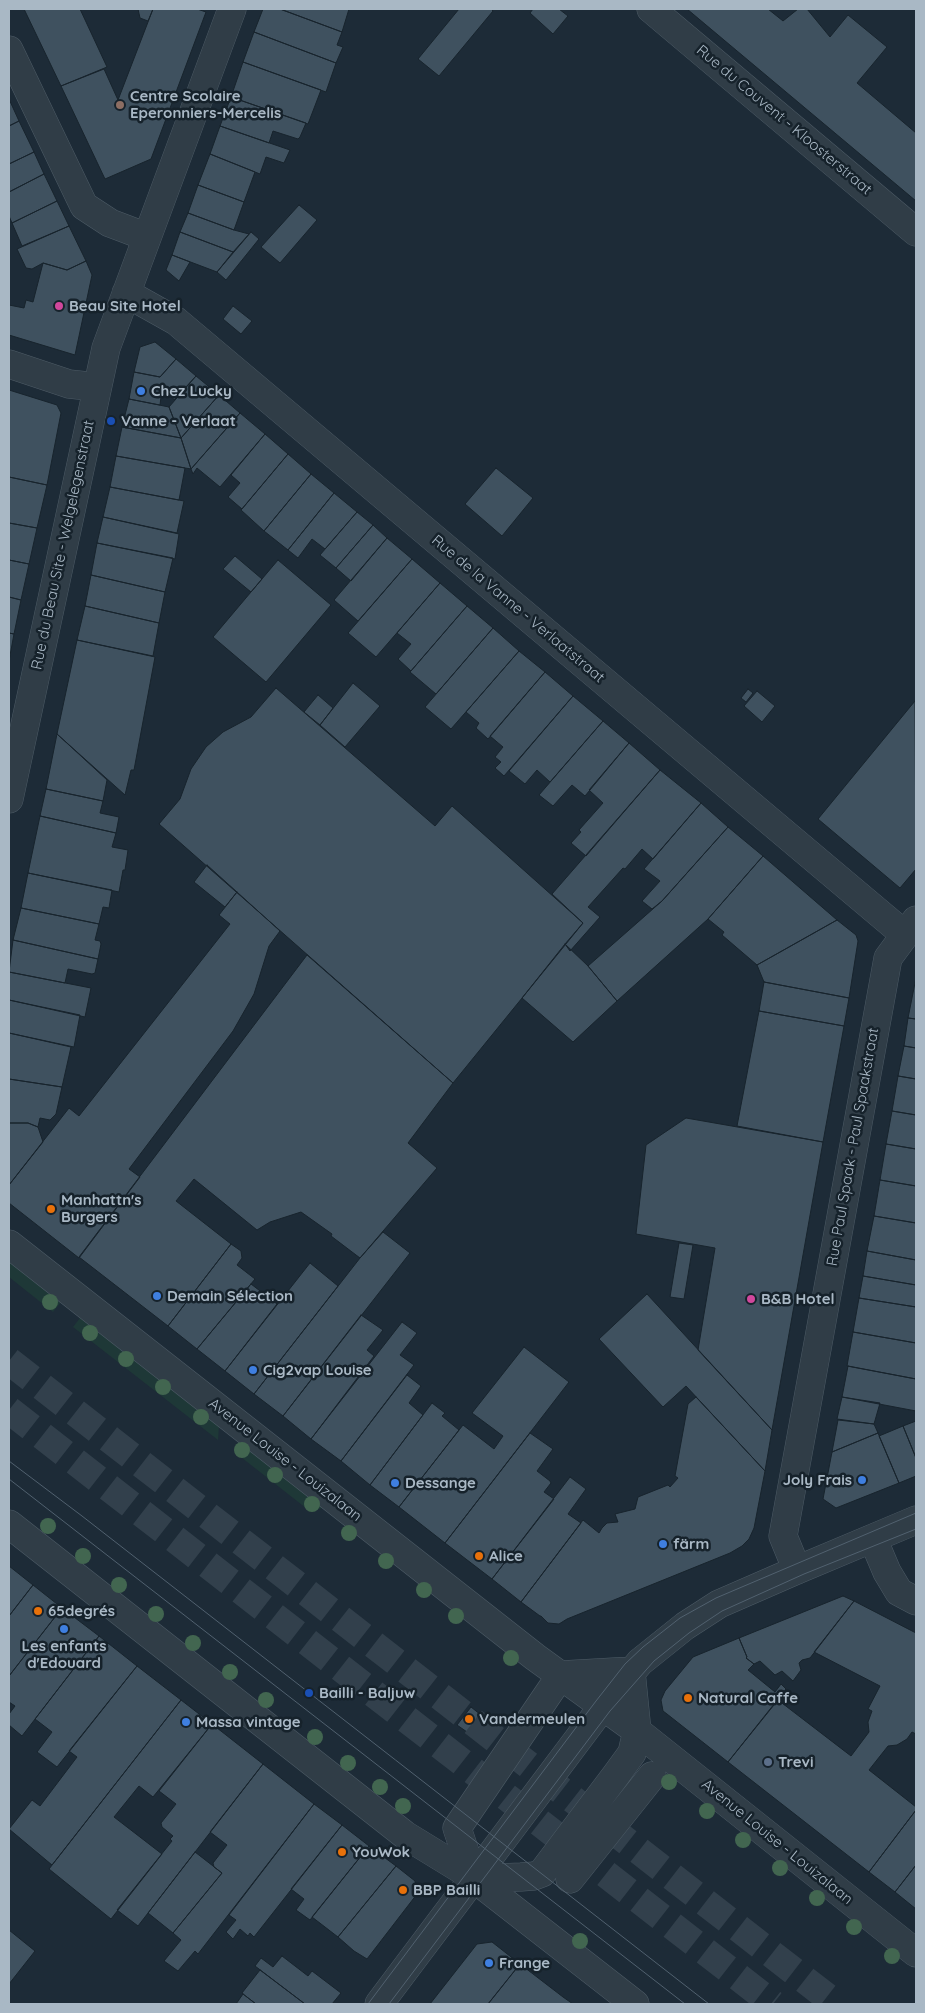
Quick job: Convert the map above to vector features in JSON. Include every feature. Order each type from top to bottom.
[{"type":"street","name":"Rue du Beau Site - Welgelegenstraat","points":[[9,799],[106,348],[232,9]]},
{"type":"street","name":"Rue du Couvent - Kloosterstraat","points":[[651,9],[916,232]]},
{"type":"street","points":[[9,50],[84,206],[110,224],[147,237]]},
{"type":"street","name":"Rue de la Vanne - Verlaatstraat","points":[[126,294],[176,321],[910,927]]},
{"type":"street","points":[[9,364],[69,384],[97,387]]},
{"type":"street","name":"Rue Paul Spaak - Paul Spaakstraat","points":[[797,1570],[782,1536],[786,1512],[888,958],[910,927]]},
{"type":"street","name":"Avenue Louise - Louizalaan","points":[[9,1244],[535,1657],[638,1731],[916,1953]]},
{"type":"street","points":[[378,2004],[603,1706],[631,1671],[657,1647],[719,1604],[916,1520]]},
{"type":"street","points":[[9,1524],[404,1835],[474,1879],[635,2004]]},
{"type":"street","points":[[873,1539],[887,1572],[899,1592],[916,1601]]},
{"type":"street","points":[[474,1879],[457,1828],[562,1675],[631,1671]]},
{"type":"street","points":[[474,1879],[521,1877],[542,1873],[632,1753],[638,1731],[631,1671]]},
{"type":"street","points":[[570,1879],[652,1776]]},
{"type":"green space","points":[[9,1262],[61,1302],[53,1312],[9,1277]]},
{"type":"green space","points":[[80,1318],[219,1426],[218,1440],[73,1327]]},
{"type":"green space","points":[[238,1440],[325,1507],[311,1512],[237,1454]]},
{"type":"building","points":[[24,9],[80,9],[107,67],[61,86]]},
{"type":"building","points":[[138,9],[153,9],[148,21],[140,18]]},
{"type":"building","name":"Centre Scolaire Eperonniers-Mercelis","points":[[153,9],[197,9],[206,12],[151,159],[105,179],[61,86],[104,69],[118,100]]},
{"type":"building","points":[[263,9],[280,9],[342,32],[337,45],[343,47],[336,63],[254,32]]},
{"type":"building","points":[[280,9],[349,9],[342,32]]},
{"type":"building","points":[[459,9],[491,9],[493,11],[439,76],[418,59]]},
{"type":"building","points":[[533,9],[559,9],[568,16],[553,34],[530,13]]},
{"type":"building","points":[[687,9],[768,9],[783,21],[798,9],[807,9],[830,37],[848,15],[887,47],[857,83],[916,133],[916,201]]},
{"type":"building","points":[[254,32],[336,63],[326,92],[243,62]]},
{"type":"building","points":[[243,62],[321,90],[308,124],[231,97]]},
{"type":"building","points":[[231,97],[306,123],[300,137],[298,139],[273,131],[269,143],[220,126]]},
{"type":"building","points":[[9,99],[19,121],[9,126]]},
{"type":"building","points":[[19,121],[34,152],[9,164],[9,126]]},
{"type":"building","points":[[220,126],[290,150],[284,163],[266,157],[260,174],[210,154]]},
{"type":"building","points":[[34,152],[44,174],[9,192],[9,164]]},
{"type":"building","points":[[210,154],[255,172],[244,202],[198,185]]},
{"type":"building","points":[[44,174],[57,201],[12,223],[9,216],[9,192]]},
{"type":"building","points":[[198,185],[244,202],[234,230],[188,213]]},
{"type":"building","points":[[57,201],[69,226],[22,246],[12,223]]},
{"type":"building","points":[[299,205],[317,220],[280,263],[261,247]]},
{"type":"building","points":[[188,213],[249,234],[233,252],[180,232]]},
{"type":"building","points":[[69,226],[86,261],[67,270],[43,263],[32,269],[26,268],[17,249]]},
{"type":"building","points":[[180,232],[233,252],[217,272],[172,255]]},
{"type":"building","points":[[251,232],[259,239],[226,280],[217,272]]},
{"type":"building","points":[[172,255],[190,262],[179,281],[166,270]]},
{"type":"building","points":[[86,261],[92,275],[75,355],[9,335],[9,305],[24,308],[26,300],[33,302],[43,263],[67,270]]},
{"type":"building","points":[[233,306],[252,321],[241,334],[223,319]]},
{"type":"building","points":[[155,342],[176,359],[160,377],[134,372],[140,347]]},
{"type":"building","points":[[176,359],[196,376],[174,400],[170,394],[161,397],[160,405],[129,399],[134,372],[160,377]]},
{"type":"building","points":[[196,376],[219,395],[181,438],[169,407]]},
{"type":"building","points":[[9,390],[57,405],[61,413],[47,485],[9,477]]},
{"type":"building","points":[[219,395],[240,413],[191,469],[181,438]]},
{"type":"building","points":[[129,399],[169,407],[181,438],[122,427]]},
{"type":"building","points":[[240,413],[265,434],[220,487],[197,468],[193,474],[191,469]]},
{"type":"building","points":[[122,427],[181,438],[191,469],[116,456]]},
{"type":"building","points":[[265,434],[288,454],[242,509],[228,497],[240,483],[231,475]]},
{"type":"building","points":[[288,454],[311,474],[264,531],[241,510]]},
{"type":"building","points":[[116,456],[185,468],[179,500],[110,487]]},
{"type":"building","points":[[496,468],[533,498],[502,536],[465,504]]},
{"type":"building","points":[[311,474],[334,493],[288,550],[264,531]]},
{"type":"building","points":[[9,477],[47,485],[37,528],[9,523]]},
{"type":"building","points":[[110,487],[184,501],[177,533],[103,517]]},
{"type":"building","points":[[334,493],[357,512],[325,549],[312,539],[298,558],[288,550]]},
{"type":"building","points":[[357,512],[373,525],[336,568],[320,555]]},
{"type":"building","points":[[103,517],[179,534],[175,559],[97,543]]},
{"type":"building","points":[[9,523],[37,528],[29,564],[9,560]]},
{"type":"building","points":[[373,525],[387,538],[351,581],[336,568]]},
{"type":"building","points":[[387,538],[412,559],[358,621],[334,600]]},
{"type":"building","points":[[97,543],[173,558],[165,592],[91,575]]},
{"type":"building","points":[[235,556],[262,579],[251,592],[223,569]]},
{"type":"building","points":[[412,559],[440,583],[376,657],[348,633]]},
{"type":"building","points":[[9,560],[29,564],[21,600],[9,597]]},
{"type":"building","points":[[278,560],[331,605],[266,682],[213,637]]},
{"type":"building","points":[[91,575],[165,592],[159,623],[85,606]]},
{"type":"building","points":[[440,583],[467,606],[411,671],[398,659],[411,644],[397,633]]},
{"type":"building","points":[[9,597],[21,600],[14,634],[9,633]]},
{"type":"building","points":[[85,606],[159,623],[153,656],[77,640]]},
{"type":"building","points":[[467,606],[493,628],[436,694],[410,672]]},
{"type":"building","points":[[493,628],[519,651],[451,729],[425,707]]},
{"type":"building","points":[[9,633],[14,634],[9,661]]},
{"type":"building","points":[[77,640],[155,657],[134,770],[131,770],[125,795],[57,734]]},
{"type":"building","points":[[519,651],[545,672],[488,739],[476,728],[479,723],[466,712]]},
{"type":"building","points":[[545,672],[573,696],[504,776],[495,768],[501,762],[495,757],[503,747],[490,736]]},
{"type":"building","points":[[353,683],[380,706],[345,747],[320,725]]},
{"type":"building","points":[[276,688],[435,826],[452,806],[583,923],[453,1083],[159,824],[180,799],[191,769],[206,747],[223,732],[251,717]]},
{"type":"building","points":[[748,689],[753,693],[746,702],[741,698]]},
{"type":"building","points":[[757,691],[775,706],[762,722],[744,706]]},
{"type":"building","points":[[318,695],[333,708],[320,725],[304,712]]},
{"type":"building","points":[[573,696],[603,721],[550,782],[537,770],[525,784],[509,771]]},
{"type":"building","points":[[915,701],[916,869],[900,888],[818,819]]},
{"type":"building","points":[[603,721],[629,743],[585,796],[572,785],[553,806],[539,795]]},
{"type":"building","points":[[57,734],[107,780],[103,801],[46,789]]},
{"type":"building","points":[[629,743],[660,770],[586,856],[571,843],[581,832],[579,830],[603,803],[589,790]]},
{"type":"building","points":[[660,770],[701,803],[653,859],[642,849],[588,907],[600,917],[570,951],[565,944],[583,923],[552,894]]},
{"type":"building","points":[[46,789],[103,801],[100,813],[119,817],[116,833],[40,816]]},
{"type":"building","points":[[701,803],[728,827],[662,901],[652,909],[642,901],[660,881],[644,869]]},
{"type":"building","points":[[40,816],[116,833],[112,847],[128,850],[119,892],[28,873]]},
{"type":"building","points":[[728,827],[763,856],[708,919],[617,1001],[588,966],[662,901]]},
{"type":"building","points":[[763,856],[837,920],[757,965],[722,935],[724,932],[708,919]]},
{"type":"building","points":[[207,865],[237,892],[225,907],[194,882]]},
{"type":"building","points":[[28,873],[112,890],[109,908],[103,907],[99,924],[21,908]]},
{"type":"building","points":[[237,892],[280,931],[269,946],[254,994],[233,1031],[129,1169],[140,1177],[79,1258],[9,1203],[9,1185],[69,1108],[79,1116],[230,924],[219,915]]},
{"type":"building","points":[[21,908],[99,924],[95,940],[100,941],[101,944],[98,959],[13,940]]},
{"type":"building","points":[[837,920],[856,935],[858,941],[849,998],[764,982],[757,965]]},
{"type":"building","points":[[13,940],[98,959],[95,973],[68,969],[65,983],[9,972]]},
{"type":"building","points":[[565,944],[588,966],[617,1001],[573,1042],[522,998]]},
{"type":"building","points":[[307,955],[453,1083],[408,1143],[437,1168],[360,1258],[331,1236],[332,1234],[301,1212],[270,1222],[257,1230],[194,1179],[176,1201],[231,1244],[168,1326],[79,1257]]},
{"type":"building","points":[[9,972],[91,988],[85,1017],[9,1000]]},
{"type":"building","points":[[916,978],[916,1019],[908,1018]]},
{"type":"building","points":[[764,982],[849,998],[844,1026],[759,1011]]},
{"type":"building","points":[[9,1000],[80,1015],[74,1047],[9,1033]]},
{"type":"building","points":[[759,1011],[844,1026],[823,1142],[737,1126]]},
{"type":"building","points":[[908,1018],[916,1019],[916,1048],[904,1046]]},
{"type":"building","points":[[9,1033],[71,1047],[62,1087],[9,1079]]},
{"type":"building","points":[[904,1046],[916,1048],[916,1079],[898,1076]]},
{"type":"building","points":[[898,1076],[916,1079],[916,1115],[892,1111]]},
{"type":"building","points":[[9,1079],[62,1087],[56,1114],[50,1120],[40,1118],[38,1127],[28,1123],[9,1123]]},
{"type":"building","points":[[892,1111],[916,1115],[916,1149],[886,1144]]},
{"type":"building","name":"B&B Hotel","points":[[686,1118],[823,1142],[772,1430],[698,1350],[715,1248],[636,1234],[646,1145]]},
{"type":"building","points":[[9,1123],[28,1123],[38,1127],[43,1142],[9,1185]]},
{"type":"building","points":[[886,1144],[916,1149],[916,1186],[880,1180]]},
{"type":"building","points":[[880,1180],[916,1186],[916,1223],[874,1216]]},
{"type":"building","points":[[874,1216],[916,1223],[916,1260],[867,1251]]},
{"type":"building","points":[[383,1232],[410,1253],[283,1416],[254,1394],[360,1258]]},
{"type":"building","points":[[679,1243],[693,1245],[684,1299],[670,1297]]},
{"type":"building","points":[[231,1244],[241,1251],[242,1258],[237,1265],[255,1279],[197,1349],[168,1326]]},
{"type":"building","points":[[867,1251],[916,1260],[916,1285],[863,1276]]},
{"type":"building","points":[[310,1263],[338,1286],[254,1394],[225,1371]]},
{"type":"building","points":[[863,1276],[916,1285],[916,1307],[859,1298]]},
{"type":"building","points":[[251,1284],[277,1304],[225,1371],[197,1349]]},
{"type":"building","points":[[647,1294],[772,1430],[765,1471],[686,1386],[663,1407],[599,1339]]},
{"type":"building","points":[[859,1298],[916,1307],[916,1343],[853,1332]]},
{"type":"building","points":[[361,1315],[383,1330],[367,1350],[374,1356],[311,1439],[283,1416]]},
{"type":"building","points":[[402,1322],[417,1333],[400,1355],[414,1365],[341,1461],[311,1439]]},
{"type":"building","points":[[853,1332],[916,1343],[916,1379],[847,1366]]},
{"type":"building","points":[[524,1347],[569,1382],[445,1543],[399,1507],[463,1425],[494,1449],[503,1436],[472,1413]]},
{"type":"building","points":[[848,1366],[916,1379],[916,1411],[842,1397]]},
{"type":"building","points":[[407,1375],[421,1386],[409,1403],[423,1415],[370,1485],[341,1461]]},
{"type":"building","points":[[696,1397],[765,1471],[754,1528],[749,1539],[730,1553],[567,1619],[559,1624],[548,1623],[521,1602],[583,1520],[599,1533],[607,1523],[618,1522],[615,1514],[635,1509],[638,1497],[668,1485],[670,1487],[678,1478],[675,1476],[688,1404]]},
{"type":"building","points":[[842,1397],[880,1403],[874,1424],[837,1419]]},
{"type":"building","points":[[432,1403],[445,1413],[442,1416],[459,1430],[399,1507],[370,1485]]},
{"type":"building","points":[[838,1420],[874,1424],[878,1433],[832,1452]]},
{"type":"building","points":[[916,1421],[916,1458],[903,1426]]},
{"type":"building","points":[[903,1426],[916,1458],[916,1476],[899,1483],[879,1436]]},
{"type":"building","points":[[530,1433],[553,1449],[537,1471],[550,1481],[551,1483],[544,1492],[554,1499],[492,1579],[445,1543]]},
{"type":"building","points":[[878,1433],[899,1483],[836,1508],[823,1499],[832,1452]]},
{"type":"building","points":[[570,1477],[586,1489],[568,1514],[581,1523],[521,1602],[492,1579]]},
{"type":"building","points":[[9,1566],[33,1585],[9,1616]]},
{"type":"building","points":[[33,1585],[62,1608],[9,1676],[9,1616]]},
{"type":"building","points":[[843,1596],[854,1601],[810,1658],[799,1663],[801,1670],[793,1681],[782,1671],[775,1675],[760,1661],[754,1664],[746,1658],[739,1638]]},
{"type":"building","points":[[854,1601],[916,1633],[916,1734],[912,1732],[907,1739],[897,1745],[888,1746],[869,1770],[916,1807],[916,1810],[869,1872],[728,1762],[778,1700],[851,1756],[869,1732],[868,1722],[872,1711],[868,1709],[880,1686],[814,1652]]},
{"type":"building","points":[[62,1608],[99,1636],[22,1736],[9,1725],[9,1714],[15,1706],[9,1702],[9,1676]]},
{"type":"building","points":[[99,1636],[137,1666],[57,1767],[37,1752],[52,1732],[35,1719]]},
{"type":"building","points":[[739,1638],[746,1658],[754,1664],[748,1670],[775,1692],[781,1684],[786,1689],[728,1762],[663,1711],[661,1700],[665,1691],[693,1657]]},
{"type":"building","points":[[137,1666],[181,1700],[52,1865],[9,1829],[32,1800],[40,1806],[77,1757],[69,1751]]},
{"type":"building","points":[[181,1700],[212,1724],[153,1797],[139,1786],[114,1817],[162,1854],[111,1919],[49,1869]]},
{"type":"building","points":[[471,1707],[481,1715],[467,1732],[457,1725]]},
{"type":"building","points":[[212,1724],[263,1764],[138,1926],[117,1910],[172,1841],[170,1839],[173,1836],[162,1827],[161,1823],[176,1804],[159,1791]]},
{"type":"building","points":[[263,1764],[314,1804],[198,1954],[195,1951],[178,1971],[164,1961],[181,1940],[173,1933],[222,1873],[214,1867],[213,1863],[227,1845],[210,1832]]},
{"type":"building","points":[[314,1804],[342,1825],[254,1937],[250,1933],[248,1936],[240,1929],[233,1939],[226,1932],[236,1920],[229,1915]]},
{"type":"building","points":[[916,1810],[916,1865],[895,1892],[869,1872]]},
{"type":"building","points":[[342,1825],[369,1846],[310,1920],[296,1910],[304,1899],[291,1889]]},
{"type":"building","points":[[369,1846],[396,1866],[338,1937],[312,1917]]},
{"type":"building","points":[[195,1852],[222,1873],[173,1933],[148,1913]]},
{"type":"building","points":[[916,1865],[916,1909],[895,1892]]},
{"type":"building","points":[[396,1866],[415,1881],[417,1894],[367,1959],[338,1937]]},
{"type":"building","points":[[9,1930],[35,1951],[9,1984]]},
{"type":"building","points":[[492,1942],[520,1964],[488,2004],[430,2004],[477,1944]]},
{"type":"building","points":[[282,1956],[308,1976],[312,1971],[341,1993],[332,2004],[305,2004],[255,1966],[261,1958],[273,1967]]},
{"type":"building","points":[[520,1964],[563,1997],[573,2004],[488,2004]]},
{"type":"building","points":[[260,1970],[305,2004],[256,2004],[242,1993]]},
{"type":"building","points":[[243,1994],[256,2004],[236,2004]]},
{"type":"tunnel","points":[[9,1361],[836,2004]]},
{"type":"tunnel","points":[[9,1410],[773,2004]]},
{"type":"tram line","points":[[9,1461],[709,2004]]},
{"type":"tram line","points":[[9,1479],[685,2004]]},
{"type":"tram line","points":[[368,2004],[596,1701],[625,1664],[643,1647],[680,1618],[716,1598],[916,1513]]},
{"type":"tram line","points":[[389,2004],[610,1711],[654,1661],[689,1633],[722,1611],[804,1574],[916,1529]]},
{"type":"place","name":"Centre Scolaire Eperonniers-Mercelis","points":[[120,105]]},
{"type":"place","name":"Beau Site Hotel","points":[[59,306]]},
{"type":"place","name":"Chez Lucky","points":[[141,391]]},
{"type":"place","name":"Vanne - Verlaat","points":[[111,421]]},
{"type":"place","name":"Manhattn's Burgers","points":[[51,1209]]},
{"type":"place","name":"Demain Sélection","points":[[157,1296]]},
{"type":"place","name":"B&B Hotel","points":[[751,1299]]},
{"type":"place","name":"Cig2vap Louise","points":[[253,1370]]},
{"type":"place","name":"Joly Frais","points":[[862,1480]]},
{"type":"place","name":"Dessange","points":[[395,1483]]},
{"type":"place","name":"färm","points":[[663,1544]]},
{"type":"place","name":"Alice","points":[[479,1556]]},
{"type":"place","name":"65degrés","points":[[38,1611]]},
{"type":"place","name":"Les enfants d'Edouard","points":[[64,1629]]},
{"type":"place","name":"Bailli - Baljuw","points":[[309,1693]]},
{"type":"place","name":"Natural Caffe","points":[[688,1698]]},
{"type":"place","name":"Vandermeulen","points":[[469,1719]]},
{"type":"place","name":"Massa vintage","points":[[186,1722]]},
{"type":"place","name":"Trevi","points":[[768,1762]]},
{"type":"place","name":"YouWok","points":[[342,1852]]},
{"type":"place","name":"BBP Bailli","points":[[403,1890]]},
{"type":"place","name":"Frange","points":[[489,1963]]}]
